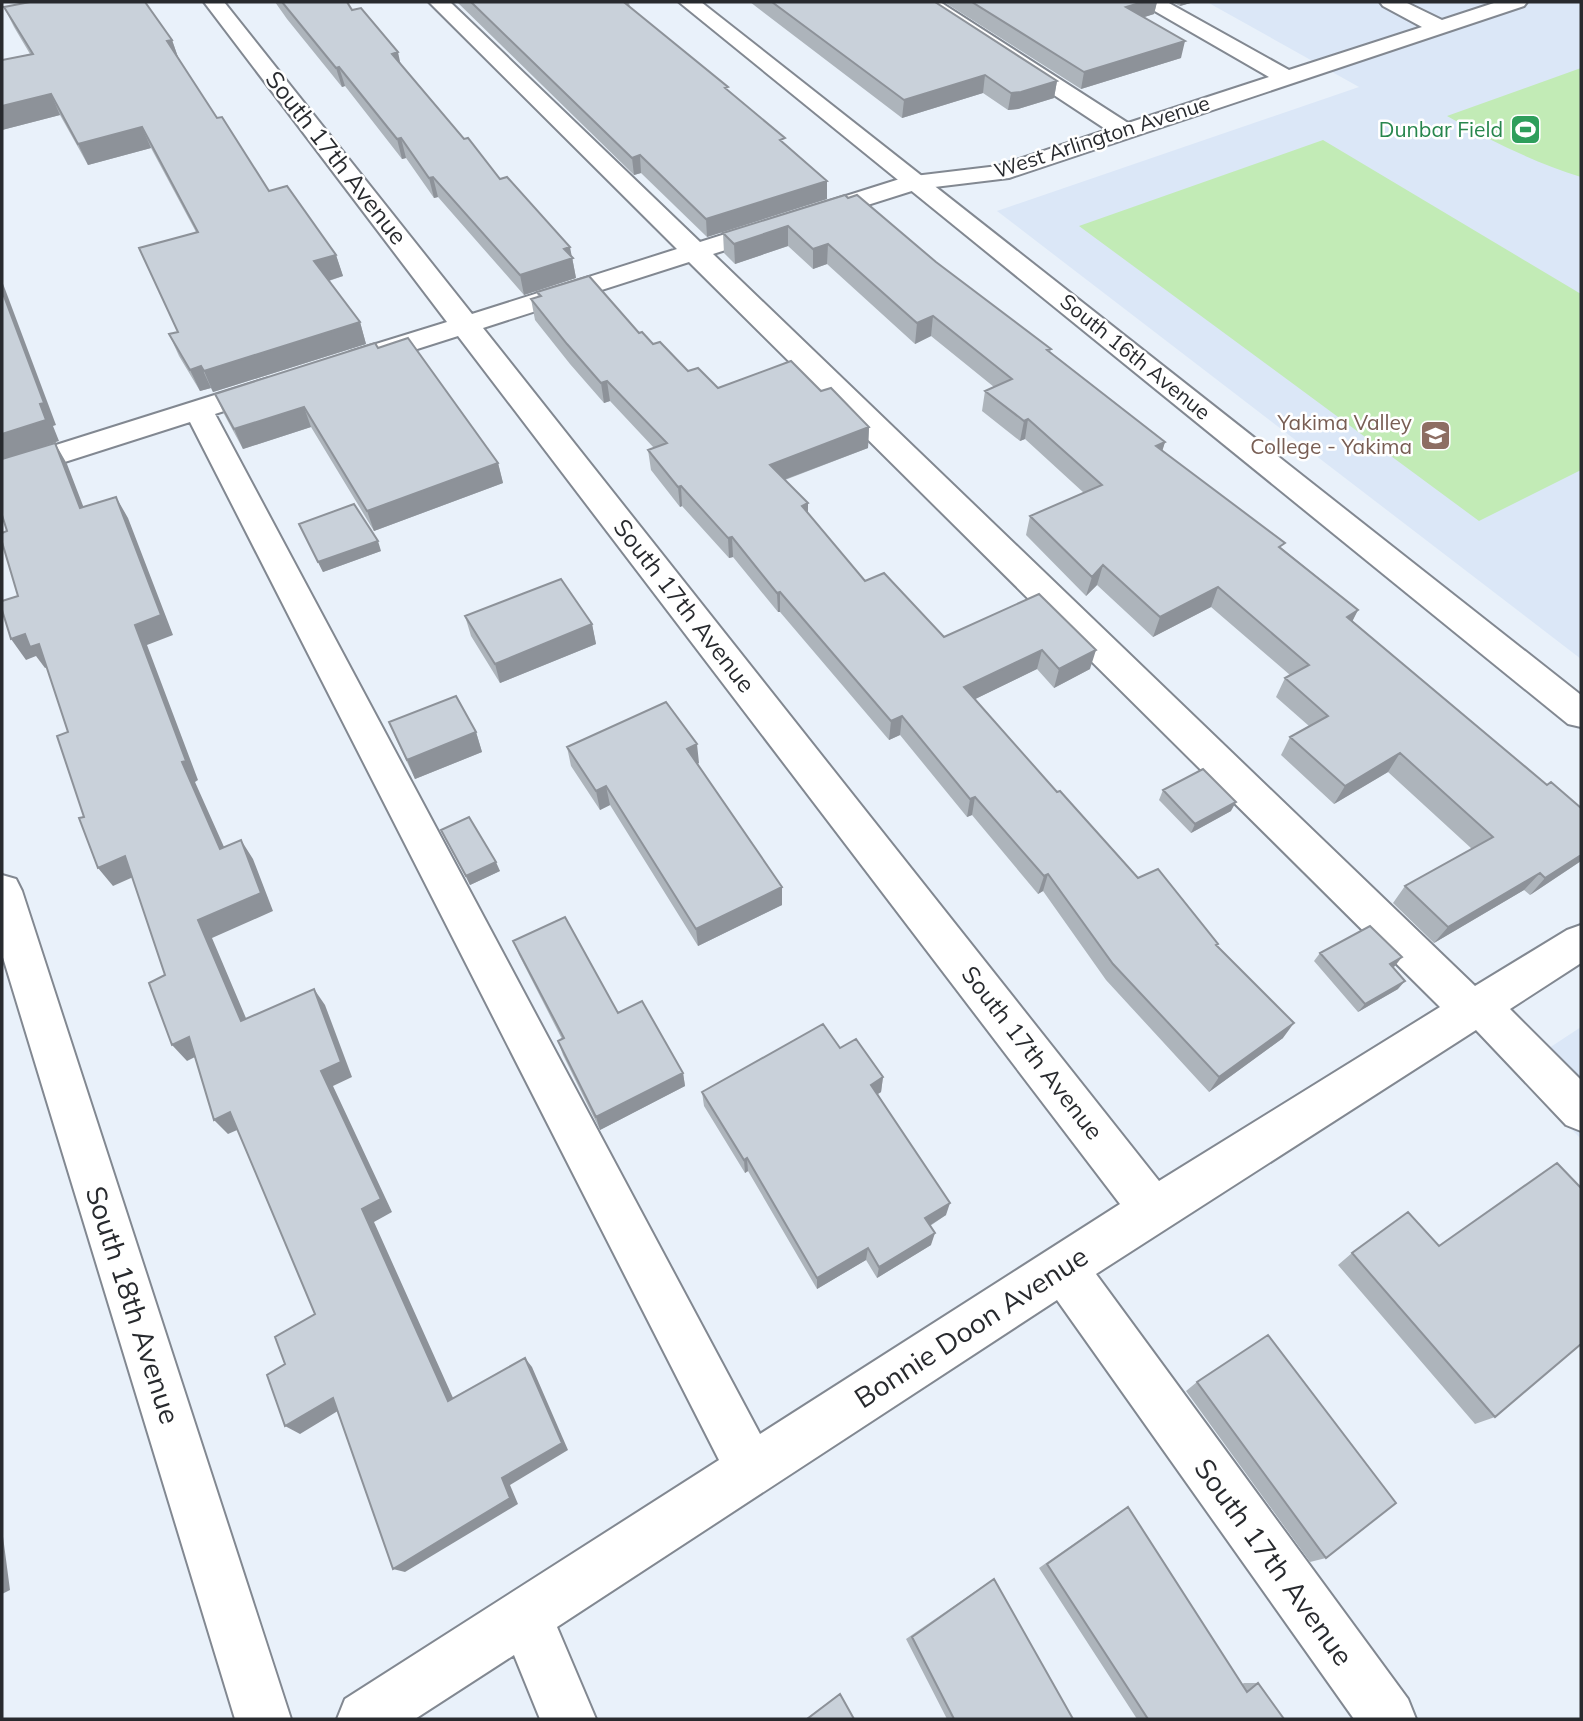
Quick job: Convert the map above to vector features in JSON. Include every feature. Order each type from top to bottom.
[{"type":"street","name":"South 17th Avenue","points":[[214,2],[1153,1210]]},
{"type":"street","points":[[439,2],[1581,1110]]},
{"type":"street","name":"South 16th Avenue","points":[[689,2],[1581,714]]},
{"type":"street","points":[[926,2],[1124,131]]},
{"type":"street","points":[[1153,2],[1285,77]]},
{"type":"street","points":[[1390,2],[1440,27]]},
{"type":"street","name":"West Arlington Avenue","points":[[338,365],[915,182],[1001,173],[1517,2]]},
{"type":"street","points":[[2,472],[300,377]]},
{"type":"street","points":[[198,410],[751,1469]]},
{"type":"street","name":"South 18th Avenue","points":[[2,891],[263,1719]]},
{"type":"street","name":"Bonnie Doon Avenue","points":[[365,1719],[1153,1210],[1581,942]]},
{"type":"street","name":"South 17th Avenue","points":[[1063,1268],[1388,1719]]},
{"type":"street","points":[[525,1616],[568,1719]]},
{"type":"shaded area","name":"Yakima Valley College - Yakima","points":[[1207,2],[1581,2],[1581,659],[997,211],[1359,87]]},
{"type":"shaded area","points":[[1581,1027],[1581,1139],[1514,1071]]},
{"type":"green space","name":"Dunbar Field","points":[[1581,68],[1581,177],[1512,150],[1447,116]]},
{"type":"green space","points":[[1323,140],[1581,294],[1581,470],[1479,521],[1079,226]]},
{"type":"building","points":[[30,2],[145,2],[172,40],[167,41],[217,118],[222,117],[269,191],[287,186],[336,255],[314,261],[360,322],[204,371],[201,366],[190,370],[169,334],[178,332],[139,248],[198,232],[142,127],[78,144],[51,94],[2,106],[2,60],[33,54],[4,7]]},
{"type":"building","points":[[282,2],[347,2],[352,10],[361,8],[398,52],[392,54],[464,139],[468,138],[500,179],[507,177],[570,247],[564,249],[573,258],[520,275],[433,177],[429,178],[401,138],[397,139]]},
{"type":"building","points":[[471,2],[629,2],[625,3],[728,87],[725,88],[785,138],[780,140],[827,181],[706,219],[640,155],[632,158]]},
{"type":"building","points":[[772,2],[935,2],[1057,81],[1011,93],[985,75],[904,100]]},
{"type":"building","points":[[972,2],[1143,2],[1126,7],[1185,41],[1084,72]]},
{"type":"building","points":[[845,195],[848,198],[857,195],[936,262],[1051,349],[1047,350],[1165,442],[1156,446],[1285,543],[1279,547],[1358,610],[1347,617],[1547,785],[1551,782],[1581,808],[1581,855],[1545,878],[1540,873],[1448,927],[1405,886],[1493,837],[1400,753],[1345,786],[1290,737],[1328,716],[1285,678],[1309,665],[1218,587],[1160,617],[1103,565],[1092,577],[1030,516],[1102,485],[1028,419],[1024,421],[985,391],[1012,379],[933,316],[917,323],[828,244],[813,249],[788,226],[734,244],[723,233]]},
{"type":"building","points":[[589,276],[639,333],[642,332],[653,344],[660,342],[688,371],[698,368],[718,388],[791,361],[821,391],[831,388],[869,427],[770,465],[808,503],[802,506],[865,581],[884,573],[944,637],[1039,594],[1096,650],[1059,669],[1042,650],[964,687],[1138,878],[1158,869],[1218,944],[1216,945],[1294,1023],[1219,1077],[1113,964],[1048,874],[1044,876],[975,797],[970,799],[902,716],[891,721],[780,592],[777,593],[732,537],[728,538],[681,486],[678,487],[648,450],[667,443],[607,381],[601,383],[531,299],[541,296],[537,292]]},
{"type":"building","points":[[2,291],[44,403],[40,404],[46,420],[2,434]]},
{"type":"building","points":[[408,338],[498,463],[367,511],[304,407],[234,429],[215,394],[375,343],[378,348]]},
{"type":"building","points":[[55,443],[80,508],[116,497],[161,615],[135,625],[186,761],[182,762],[220,849],[241,840],[261,893],[198,920],[241,1021],[314,989],[341,1062],[321,1071],[381,1199],[362,1209],[448,1401],[525,1358],[562,1443],[502,1478],[510,1498],[393,1569],[333,1398],[285,1426],[267,1375],[285,1364],[275,1337],[315,1314],[230,1112],[214,1120],[189,1037],[172,1045],[149,983],[165,975],[125,856],[98,868],[79,818],[84,817],[57,736],[68,732],[39,644],[30,647],[25,634],[11,639],[2,610],[2,601],[18,596],[2,542],[2,533],[7,531],[2,515],[2,459]]},
{"type":"building","points":[[354,504],[378,541],[318,562],[299,524]]},
{"type":"building","points":[[561,579],[592,624],[495,664],[465,616]]},
{"type":"building","points":[[456,696],[476,732],[407,760],[389,722]]},
{"type":"building","points":[[666,702],[697,744],[687,749],[782,887],[696,929],[606,786],[596,791],[567,747]]},
{"type":"building","points":[[1203,769],[1236,802],[1195,824],[1163,790]]},
{"type":"building","points":[[469,817],[496,862],[466,876],[441,830]]},
{"type":"building","points":[[565,917],[618,1013],[642,1001],[683,1073],[596,1117],[558,1041],[564,1038],[513,941]]},
{"type":"building","points":[[1370,926],[1402,957],[1390,964],[1405,981],[1365,1004],[1320,953]]},
{"type":"building","points":[[823,1024],[840,1048],[856,1039],[883,1077],[871,1085],[950,1203],[925,1218],[935,1233],[879,1267],[868,1248],[817,1278],[747,1158],[744,1160],[702,1092]]},
{"type":"building","points":[[1557,1163],[1581,1188],[1581,1344],[1495,1417],[1352,1253],[1408,1212],[1439,1246]]},
{"type":"building","points":[[1268,1335],[1396,1503],[1326,1558],[1197,1382]]},
{"type":"building","points":[[1128,1507],[1247,1692],[1258,1683],[1284,1719],[1148,1719],[1047,1564]]},
{"type":"building","points":[[994,1579],[1073,1719],[954,1719],[912,1637]]},
{"type":"building","points":[[840,1694],[854,1719],[807,1719]]},
{"type":"place","name":"Dunbar Field","points":[[1526,130]]},
{"type":"place","name":"Yakima Valley College - Yakima","points":[[1435,435]]}]
